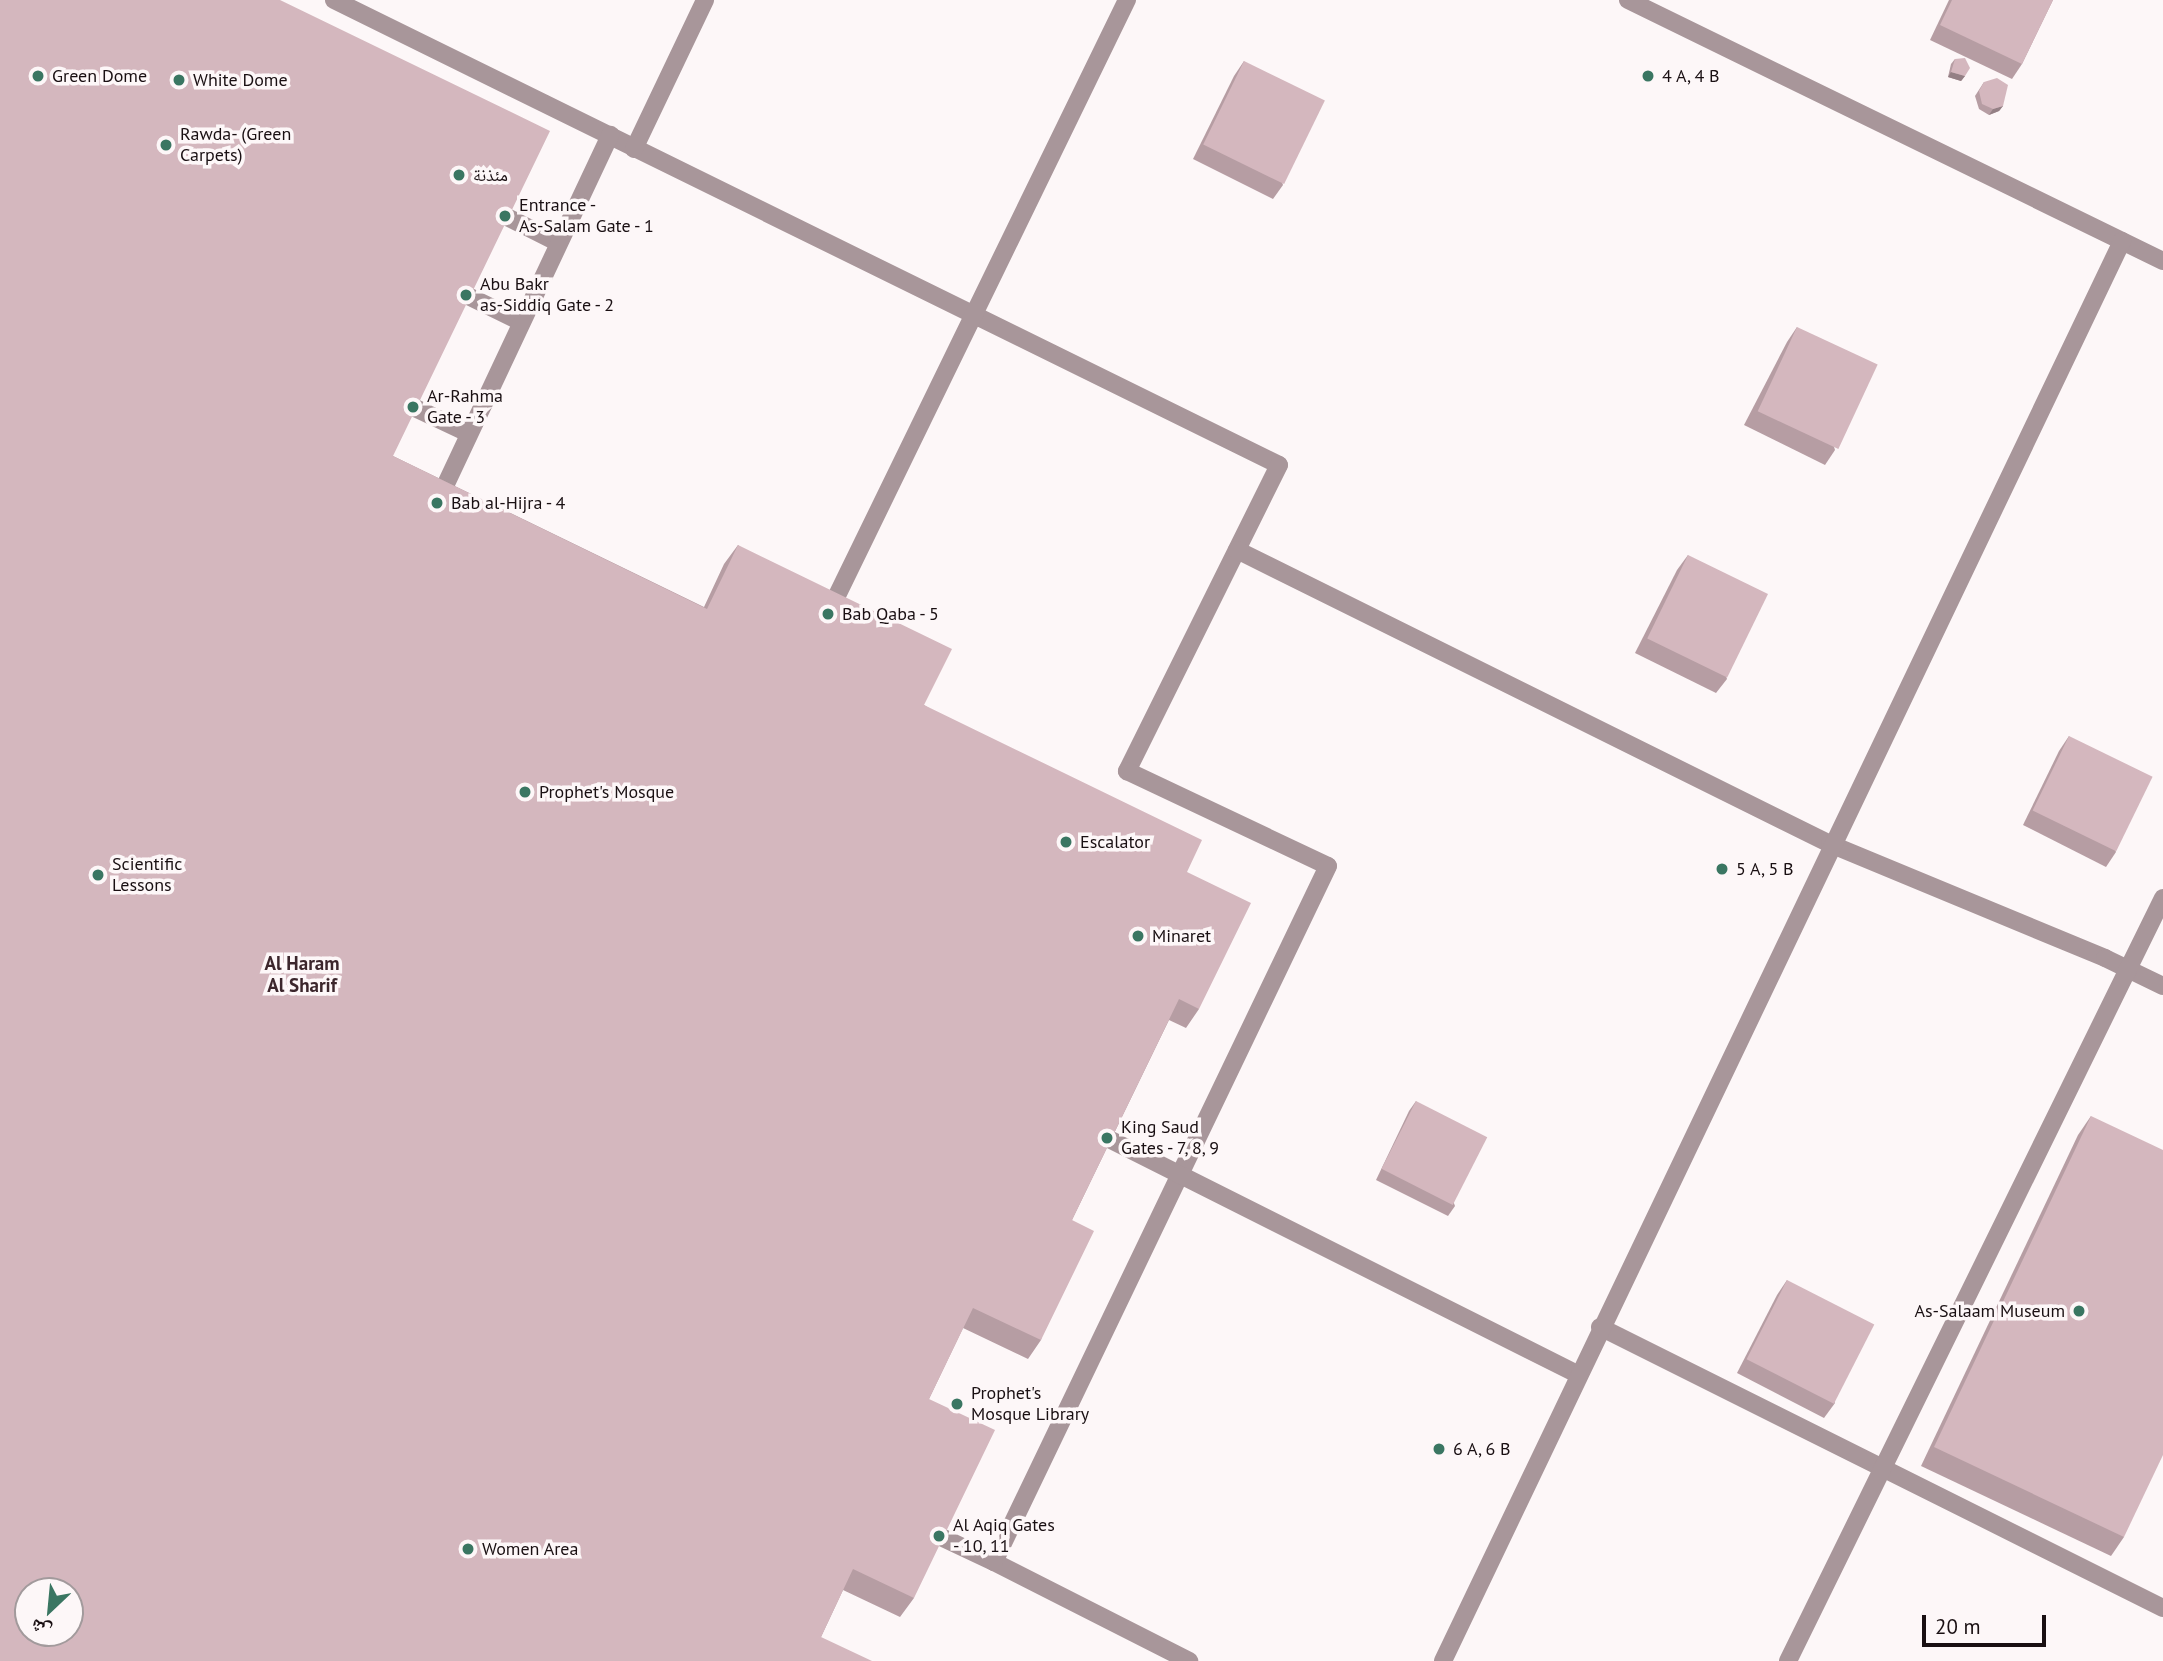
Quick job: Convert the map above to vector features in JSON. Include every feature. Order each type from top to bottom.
[{"type":"street","points":[[334,0],[1279,466],[1127,771],[1328,866],[994,1562]]},
{"type":"street","points":[[634,149],[705,0]]},
{"type":"street","points":[[828,614],[1127,0]]},
{"type":"street","points":[[1628,0],[2163,261]]},
{"type":"street","points":[[437,503],[610,135]]},
{"type":"street","points":[[505,216],[559,243]]},
{"type":"street","points":[[1443,1661],[1577,1374],[2122,241]]},
{"type":"street","points":[[466,295],[522,322]]},
{"type":"street","points":[[413,407],[468,433]]},
{"type":"street","points":[[1237,550],[1830,845],[2163,986]]},
{"type":"street","points":[[1788,1661],[2163,898]]},
{"type":"street","points":[[1107,1138],[1577,1374]]},
{"type":"street","points":[[1600,1327],[1884,1466],[2163,1608]]},
{"type":"street","points":[[939,1536],[1189,1661]]},
{"type":"building","name":"Prophet's Mosque","points":[[0,0],[280,0],[550,131],[393,456],[707,609],[738,545],[952,649],[924,705],[1202,840],[1187,872],[1251,903],[1199,1009],[1179,999],[1072,1220],[1094,1231],[1041,1340],[973,1308],[929,1399],[995,1430],[914,1598],[853,1569],[821,1637],[872,1661],[0,1661]]},
{"type":"building","points":[[1952,0],[2053,0],[2022,64],[1940,25]]},
{"type":"building","points":[[1965,58],[1970,68],[1965,76],[1951,72],[1955,59]]},
{"type":"building","points":[[1244,61],[1325,100],[1284,184],[1203,145]]},
{"type":"building","points":[[1997,78],[2008,85],[2003,106],[1993,109],[1982,104],[1979,91],[1984,82]]},
{"type":"building","points":[[1797,327],[1878,365],[1838,449],[1758,411]]},
{"type":"building","points":[[1688,555],[1768,594],[1727,678],[1647,639]]},
{"type":"building","points":[[2069,736],[2153,777],[2116,851],[2033,811]]},
{"type":"building","points":[[1416,1101],[1487,1137],[1453,1205],[1381,1169]]},
{"type":"building","name":"As-Salaam Museum","points":[[2091,1116],[2163,1150],[2163,1455],[2124,1537],[1934,1447]]},
{"type":"building","points":[[1787,1280],[1874,1324],[1834,1404],[1747,1359]]},
{"type":"place","name":"Green Dome","points":[[38,76]]},
{"type":"place","name":"4 A, 4 B","points":[[1648,76]]},
{"type":"place","name":"White Dome","points":[[179,80]]},
{"type":"place","name":"Rawda- (Green Carpets)","points":[[166,145]]},
{"type":"place","name":"مئذنة","points":[[459,175]]},
{"type":"place","name":"Entrance - As-Salam Gate - 1","points":[[505,216]]},
{"type":"place","name":"Abu Bakr as-Siddiq Gate - 2","points":[[466,295]]},
{"type":"place","name":"Ar-Rahma Gate - 3","points":[[413,407]]},
{"type":"place","name":"Bab al-Hijra - 4","points":[[437,503]]},
{"type":"place","name":"Bab Qaba - 5","points":[[828,614]]},
{"type":"place","name":"Prophet's Mosque","points":[[525,792]]},
{"type":"place","name":"Escalator","points":[[1066,842]]},
{"type":"place","name":"5 A, 5 B","points":[[1722,869]]},
{"type":"place","name":"Scientific Lessons","points":[[98,875]]},
{"type":"place","name":"Minaret","points":[[1138,936]]},
{"type":"place","name":"King Saud Gates - 7, 8, 9","points":[[1107,1138]]},
{"type":"place","name":"As-Salaam Museum","points":[[2079,1311]]},
{"type":"place","name":"Prophet's Mosque Library","points":[[957,1404]]},
{"type":"place","name":"6 A, 6 B","points":[[1439,1449]]},
{"type":"place","name":"Al Aqiq Gates - 10, 11","points":[[939,1536]]},
{"type":"place","name":"Women Area","points":[[468,1549]]},
{"type":"district","name":"Al Haram Al Sharif","points":[[302,975]]}]
